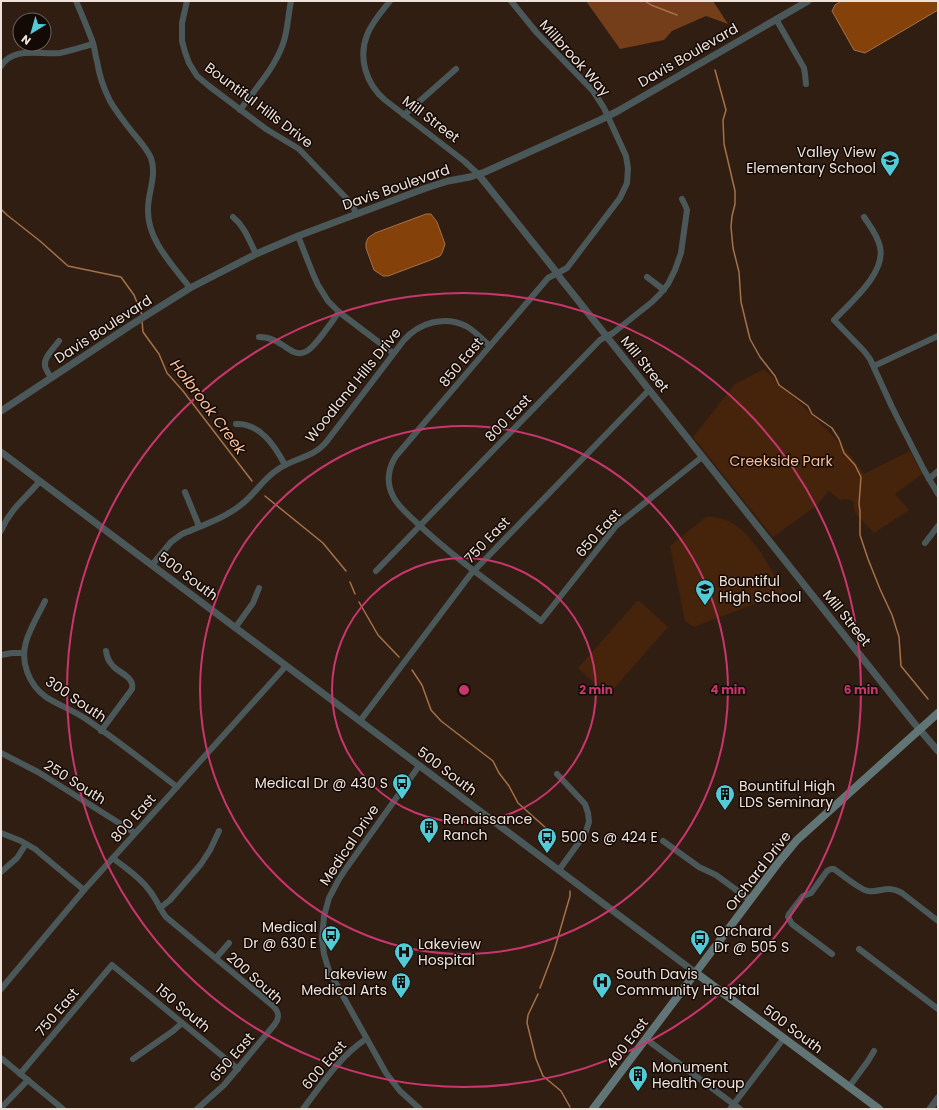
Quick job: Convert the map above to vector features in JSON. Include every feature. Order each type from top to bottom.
[{"type":"main road","name":"Orchard Drive","points":[[696,973],[778,863],[798,840],[938,714]]},
{"type":"main road","name":"500 South","points":[[696,973],[879,1109]]},
{"type":"main road","name":"400 East","points":[[593,1109],[696,973]]},
{"type":"street","points":[[76,1],[93,44],[100,74],[110,101],[121,118],[147,151],[152,163],[153,175],[148,209],[149,223],[153,236],[160,248],[190,288]]},
{"type":"street","name":"Bountiful Hills Drive","points":[[187,1],[182,23],[181,35],[183,47],[189,63],[201,79],[266,129],[295,146],[350,202],[357,214]]},
{"type":"street","points":[[240,110],[271,68],[280,53],[286,34],[292,1]]},
{"type":"street","name":"Mill Street","points":[[390,1],[375,22],[367,36],[365,43],[364,61],[368,77],[375,91],[384,100],[464,161],[478,174],[606,337],[938,751]]},
{"type":"street","name":"Millbrook Way","points":[[511,1],[530,25],[593,90],[608,116],[627,162],[627,183],[620,198],[567,268],[557,274]]},
{"type":"street","name":"Davis Boulevard","points":[[1,411],[190,288],[256,254],[298,236],[437,184],[485,172],[608,116],[808,1]]},
{"type":"street","points":[[776,19],[804,68],[806,74],[806,84]]},
{"type":"street","points":[[1,66],[7,60],[16,55],[25,53],[58,53],[93,44]]},
{"type":"street","points":[[404,115],[456,69]]},
{"type":"street","name":"800 East","points":[[376,571],[600,340],[613,333],[652,302],[664,290],[675,270],[681,253],[687,210],[682,200]]},
{"type":"street","points":[[233,217],[242,225],[256,254]]},
{"type":"street","points":[[864,217],[877,238],[880,246],[880,263],[877,271],[867,284],[834,320],[870,359],[892,407],[938,494]]},
{"type":"street","points":[[298,236],[318,285],[328,301],[339,312],[393,353]]},
{"type":"street","name":"850 East","points":[[420,526],[399,506],[392,496],[389,484],[389,471],[392,463],[396,456],[548,278],[557,274]]},
{"type":"street","points":[[647,277],[664,290]]},
{"type":"street","points":[[259,337],[272,338],[292,352],[306,352],[312,347],[339,312]]},
{"type":"street","name":"Woodland Hills Drive","points":[[152,566],[174,539],[240,506],[270,475],[285,464],[311,455],[323,445],[393,353],[408,335],[418,327],[441,321],[451,322],[466,326],[490,346]]},
{"type":"street","points":[[874,366],[938,336]]},
{"type":"street","points":[[51,378],[45,363],[47,357],[59,341]]},
{"type":"street","name":"750 East","points":[[360,722],[474,570],[649,390]]},
{"type":"street","points":[[236,424],[248,425],[269,439],[275,446],[285,464]]},
{"type":"street","name":"500 South","points":[[1,452],[696,973]]},
{"type":"street","name":"650 East","points":[[474,570],[541,621],[616,526],[702,457]]},
{"type":"street","points":[[929,479],[938,471]]},
{"type":"street","points":[[1,531],[5,520],[10,513],[40,481]]},
{"type":"street","points":[[185,492],[199,526]]},
{"type":"street","points":[[420,526],[474,570]]},
{"type":"street","points":[[925,543],[938,526]]},
{"type":"street","points":[[235,628],[253,603],[259,588]]},
{"type":"street","name":"300 South","points":[[45,601],[28,636],[24,653],[28,675],[37,689],[45,696],[75,712],[101,730],[177,787]]},
{"type":"street","points":[[101,730],[133,686],[131,680],[109,662],[106,651]]},
{"type":"street","points":[[1,655],[24,653]]},
{"type":"street","name":"800 East","points":[[1,989],[84,890],[286,666]]},
{"type":"street","name":"250 South","points":[[1,753],[38,772],[135,833]]},
{"type":"street","name":"Medical Drive","points":[[419,766],[338,881],[329,898],[324,916],[322,939],[326,963],[332,976],[381,1066],[404,1096],[420,1109]]},
{"type":"street","points":[[556,774],[585,804],[589,822],[585,834],[559,870]]},
{"type":"street","points":[[160,908],[170,900],[201,864],[210,850],[219,830]]},
{"type":"street","points":[[1,833],[26,844],[39,852],[84,890]]},
{"type":"street","points":[[663,841],[699,867],[716,875],[750,900]]},
{"type":"street","points":[[1,872],[18,858],[26,844]]},
{"type":"street","name":"200 South","points":[[113,858],[145,885],[152,893],[166,917],[273,1006],[277,1010],[278,1016]]},
{"type":"street","points":[[832,954],[792,924],[788,917],[803,896],[811,893],[827,871],[831,869],[834,869],[866,891],[889,888],[902,893],[938,921]]},
{"type":"street","name":"200 South","points":[[216,958],[229,943]]},
{"type":"street","points":[[859,949],[938,1009]]},
{"type":"street","name":"750 East","points":[[20,1074],[112,965]]},
{"type":"street","name":"150 South","points":[[112,965],[238,1069]]},
{"type":"street","name":"650 East","points":[[197,1109],[224,1085],[238,1069],[276,1024],[278,1016]]},
{"type":"street","points":[[133,1059],[182,1023]]},
{"type":"street","points":[[646,1038],[732,1107],[740,1109]]},
{"type":"street","points":[[732,1107],[784,1038]]},
{"type":"street","name":"600 East","points":[[306,1108],[345,1056],[366,1039]]},
{"type":"street","points":[[849,1087],[874,1051]]},
{"type":"street","points":[[1,1058],[63,1109]]},
{"type":"street","points":[[1,1108],[28,1080]]},
{"type":"street","points":[[930,1109],[938,1098]]},
{"type":"green space","name":"Creekside Park","points":[[764,369],[827,430],[851,456],[864,474],[910,451],[922,474],[895,494],[909,510],[874,533],[855,513],[853,501],[846,499],[840,500],[829,491],[816,506],[773,537],[693,437],[735,384]]},
{"type":"green space","points":[[706,517],[720,518],[733,524],[744,532],[763,555],[783,593],[694,627],[685,621],[670,546]]},
{"type":"green space","points":[[638,600],[668,627],[608,695],[578,668]]},
{"type":"shaded area","points":[[586,1],[713,1],[728,24],[706,16],[672,31],[664,40],[620,49]]},
{"type":"shaded area","points":[[841,1],[938,1],[938,10],[865,53],[854,50],[832,11],[835,5]]},
{"type":"shaded area","points":[[426,214],[431,214],[437,222],[445,244],[440,256],[388,276],[383,276],[374,270],[366,248],[368,238],[375,233]]},
{"type":"waterway","points":[[645,1],[651,5],[677,15]]},
{"type":"waterway","points":[[715,70],[726,110],[723,120],[724,144],[735,191],[735,204],[731,227],[733,248],[739,272],[741,302],[750,339],[760,357],[775,376],[779,385],[808,406],[812,414],[832,428],[839,439],[844,453],[855,465],[861,477],[859,504],[860,535],[868,559],[892,615],[899,637],[901,666],[928,699]]},
{"type":"waterway","name":"Holbrook Creek","points":[[1,209],[68,266],[121,277],[134,295],[142,315]]},
{"type":"waterway","name":"Holbrook Creek","points":[[142,321],[143,332],[159,354],[167,373],[183,391],[252,481]]},
{"type":"waterway","name":"Holbrook Creek","points":[[265,496],[323,543],[346,571]]},
{"type":"waterway","points":[[350,582],[355,594]]},
{"type":"waterway","name":"Holbrook Creek","points":[[359,602],[378,635],[399,657]]},
{"type":"waterway","name":"Holbrook Creek","points":[[412,670],[422,685],[431,710],[441,721],[493,761],[518,803],[547,829],[549,847]]},
{"type":"waterway","name":"Holbrook Creek","points":[[540,988],[554,951],[570,896],[570,891]]},
{"type":"waterway","name":"Holbrook Creek","points":[[538,994],[528,1015],[527,1023],[536,1059],[543,1076],[561,1091],[570,1107]]},
{"type":"place","name":"Valley View Elementary School","points":[[890,177]]},
{"type":"place","name":"Bountiful High School","points":[[705,606]]},
{"type":"place","name":"Medical Dr @ 430 S","points":[[402,800]]},
{"type":"place","name":"Bountiful High LDS Seminary","points":[[725,811]]},
{"type":"place","name":"Renaissance Ranch","points":[[429,844]]},
{"type":"place","name":"500 S @ 424 E","points":[[547,854]]},
{"type":"place","name":"Medical Dr @ 630 E","points":[[331,952]]},
{"type":"place","name":"Orchard Dr @ 505 S","points":[[700,956]]},
{"type":"place","name":"Lakeview Hospital","points":[[404,969]]},
{"type":"place","name":"Lakeview Medical Arts","points":[[401,999]]},
{"type":"place","name":"South Davis Community Hospital","points":[[602,999]]},
{"type":"place","name":"Monument Health Group","points":[[638,1092]]}]
